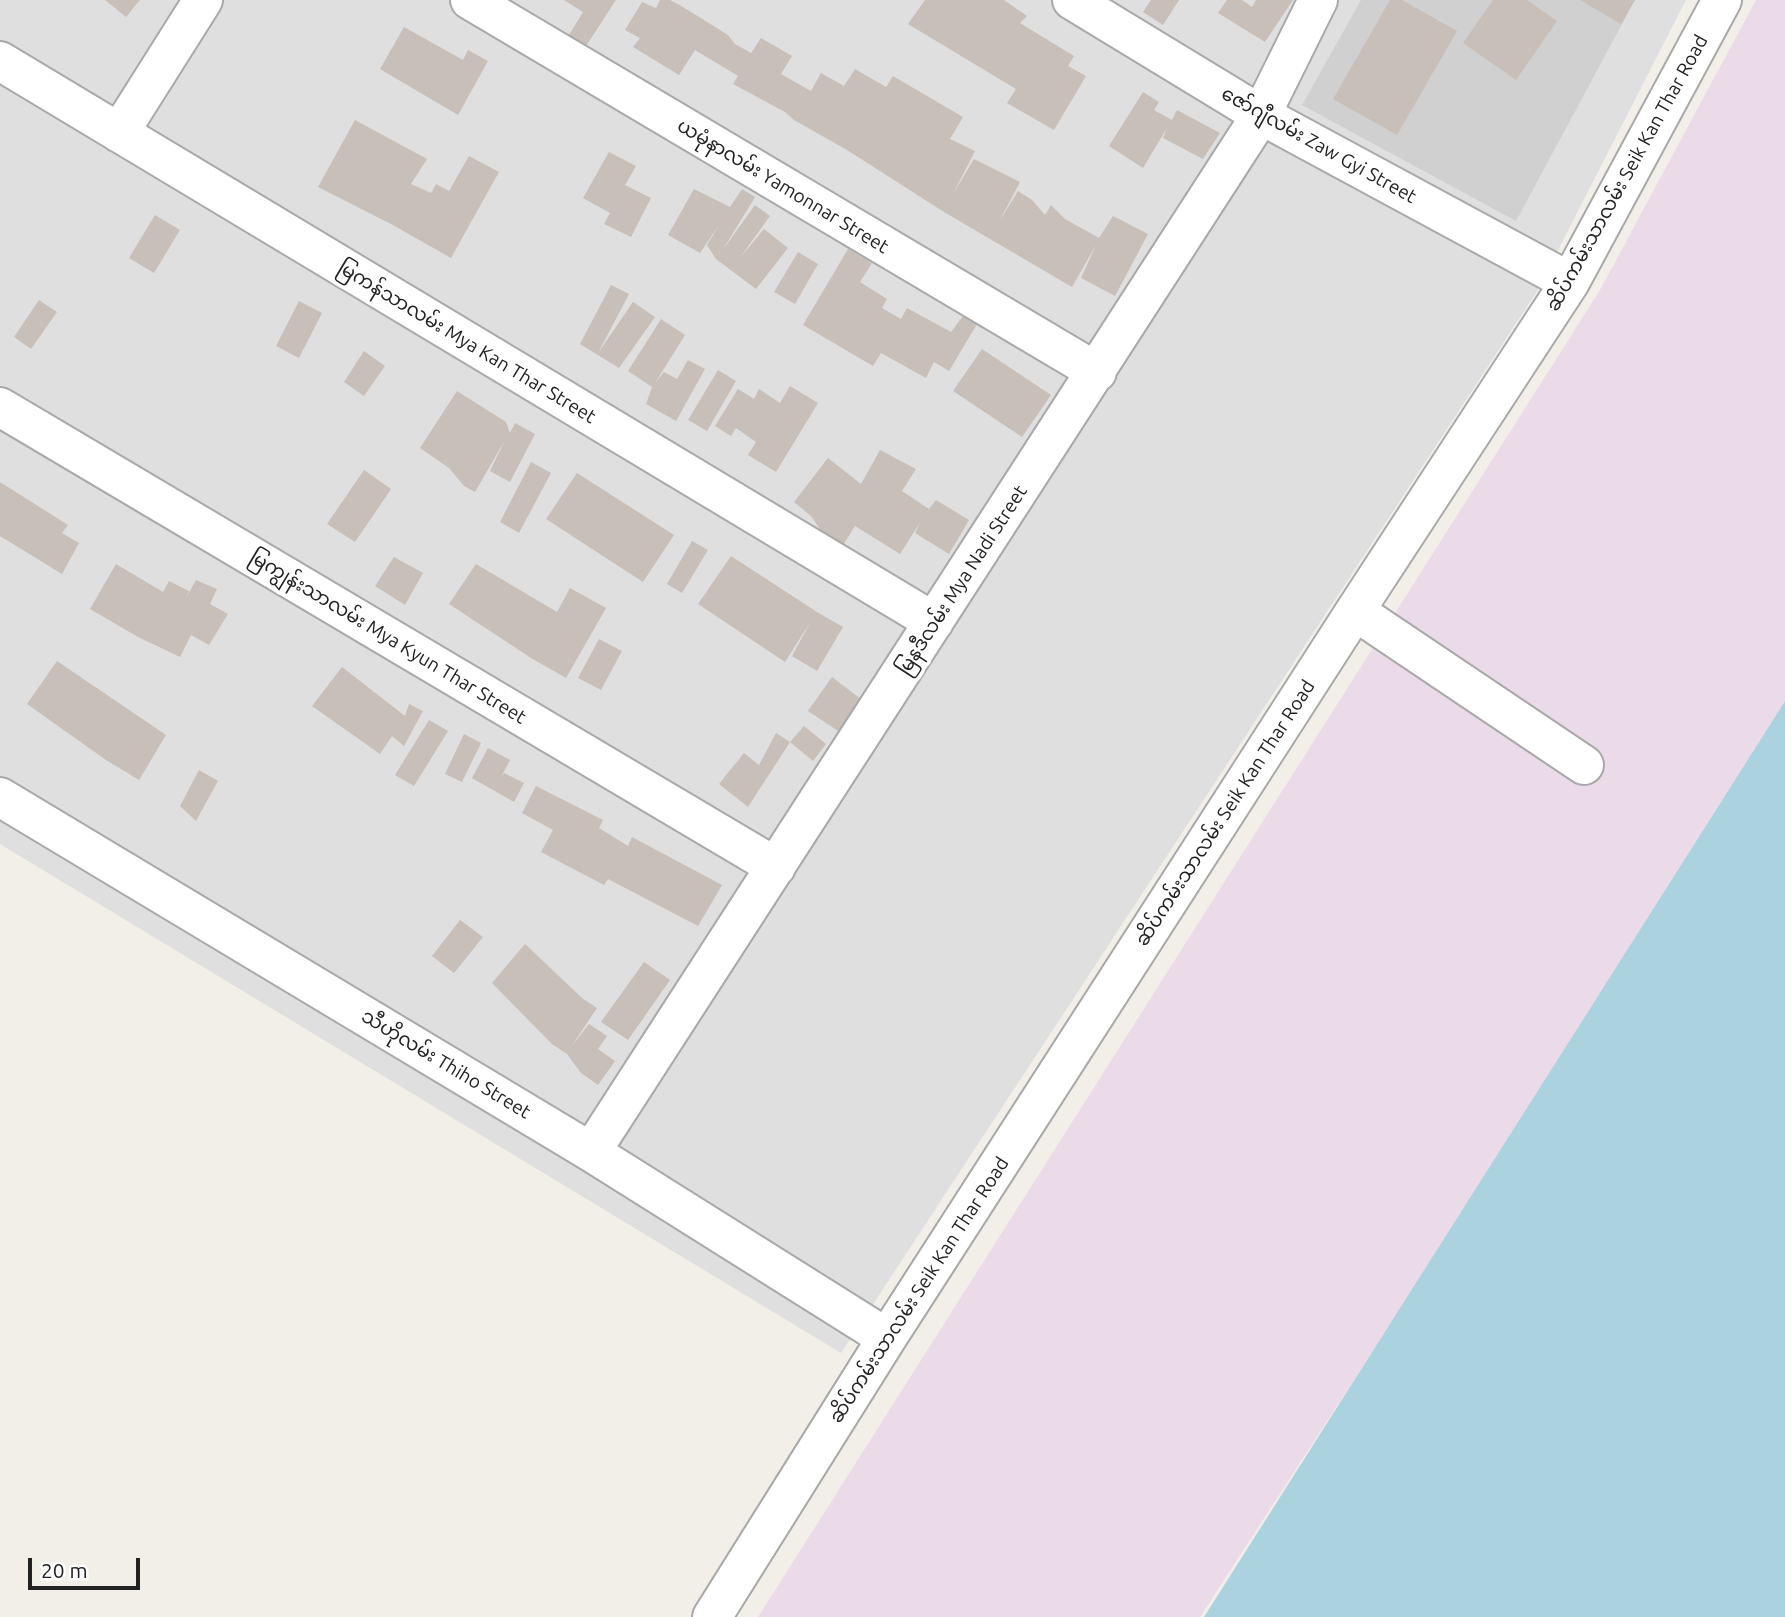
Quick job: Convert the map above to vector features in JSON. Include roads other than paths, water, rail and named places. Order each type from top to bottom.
[{"type":"street","points":[[119,133],[203,0]]},
{"type":"street","name":"ယမုံနာလမ်း Yamonnar Street","points":[[470,0],[1097,372]]},
{"type":"street","name":"ဇော်ဂျီလမ်း Zaw Gyi Street","points":[[1072,0],[1261,115],[1570,282]]},
{"type":"street","name":"မြနဒီလမ်း Mya Nadi Street","points":[[591,1152],[1261,115],[1318,0]]},
{"type":"street","name":"ဆိပ်ကမ်းသာလမ်း Seik Kan Thar Road","points":[[712,1617],[887,1338],[1570,282],[1722,0]]},
{"type":"street","name":"မြကန်သာလမ်း Mya Kan Thar Street","points":[[0,61],[934,622]]},
{"type":"street","name":"မြကျွန်းသာလမ်း Mya Kyun Thar Street","points":[[0,408],[776,867]]},
{"type":"street","points":[[1355,611],[1584,765]]},
{"type":"street","name":"သီဟိုလမ်း Thiho Street","points":[[0,797],[591,1152],[887,1338]]},
{"type":"water","points":[[1785,701],[1785,1617],[1204,1617]]}]
